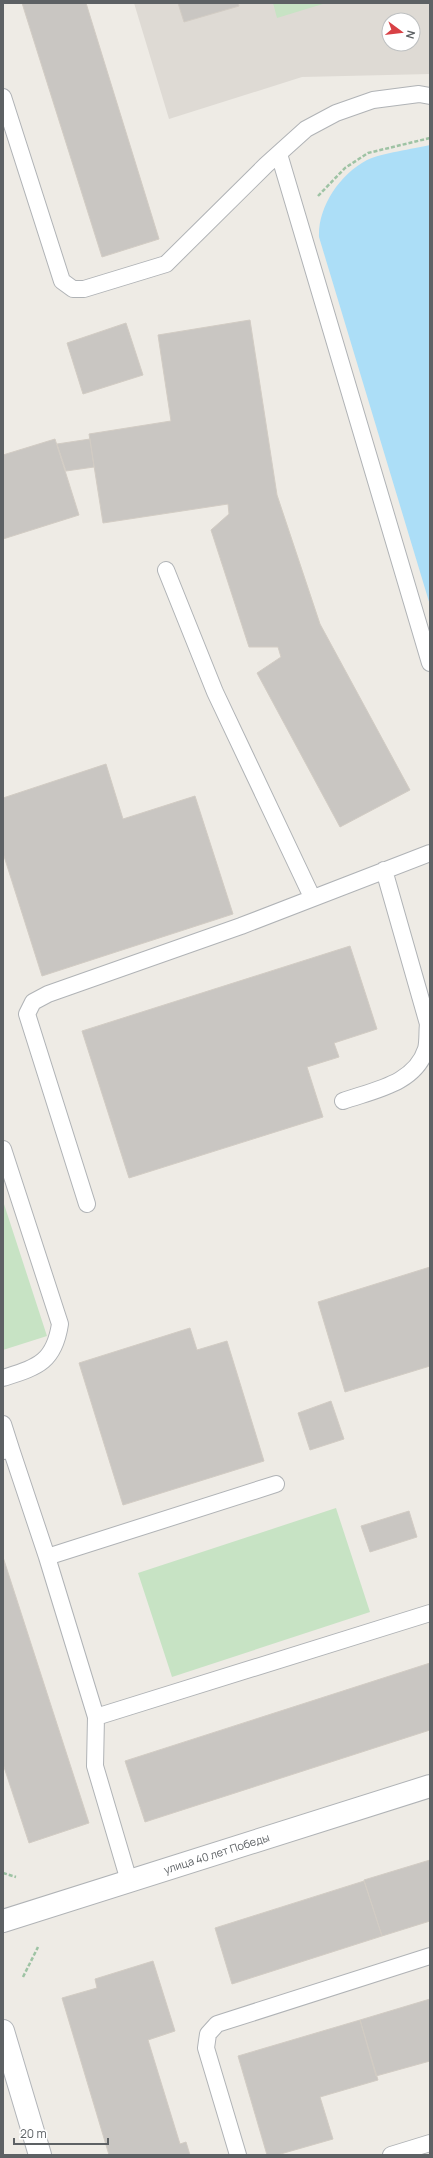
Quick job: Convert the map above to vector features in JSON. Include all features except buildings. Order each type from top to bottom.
[{"type":"street","name":"улица 40 лет Победы","points":[[3,1921],[430,1786]]},
{"type":"street","points":[[3,2031],[40,2155]]},
{"type":"lane","points":[[3,97],[62,280],[73,288],[84,289],[166,264],[306,129],[336,113],[373,100],[419,94],[430,96]]},
{"type":"lane","points":[[279,154],[430,663]]},
{"type":"lane","points":[[166,570],[215,692],[312,897]]},
{"type":"lane","points":[[87,1204],[27,1014],[33,1002],[48,994],[241,926],[312,897],[430,853]]},
{"type":"lane","points":[[343,1100],[395,1083],[416,1069],[426,1048],[428,1024],[384,870]]},
{"type":"lane","points":[[3,1149],[60,1324],[57,1342],[36,1367],[3,1378]]},
{"type":"lane","points":[[3,1424],[7,1450],[47,1557],[96,1717],[95,1766],[129,1881]]},
{"type":"lane","points":[[47,1557],[276,1484]]},
{"type":"lane","points":[[96,1717],[430,1613]]},
{"type":"lane","points":[[238,2155],[206,2048],[208,2034],[217,2024],[430,1956]]},
{"type":"lane","points":[[391,2155],[430,2143]]},
{"type":"path","points":[[298,217],[354,161],[368,153],[430,138]]},
{"type":"path","points":[[3,1873],[16,1877]]},
{"type":"path","points":[[23,1977],[38,1947]]},
{"type":"shaded area","points":[[134,3],[430,3],[430,74],[302,77],[169,119]]},
{"type":"green space","points":[[273,3],[326,3],[277,18]]},
{"type":"green space","points":[[3,1201],[47,1336],[3,1350]]},
{"type":"green space","points":[[336,1508],[370,1612],[172,1677],[138,1573]]},
{"type":"water","points":[[430,145],[430,605],[319,237],[322,214],[326,203],[339,183],[357,166],[367,160],[381,155]]}]
